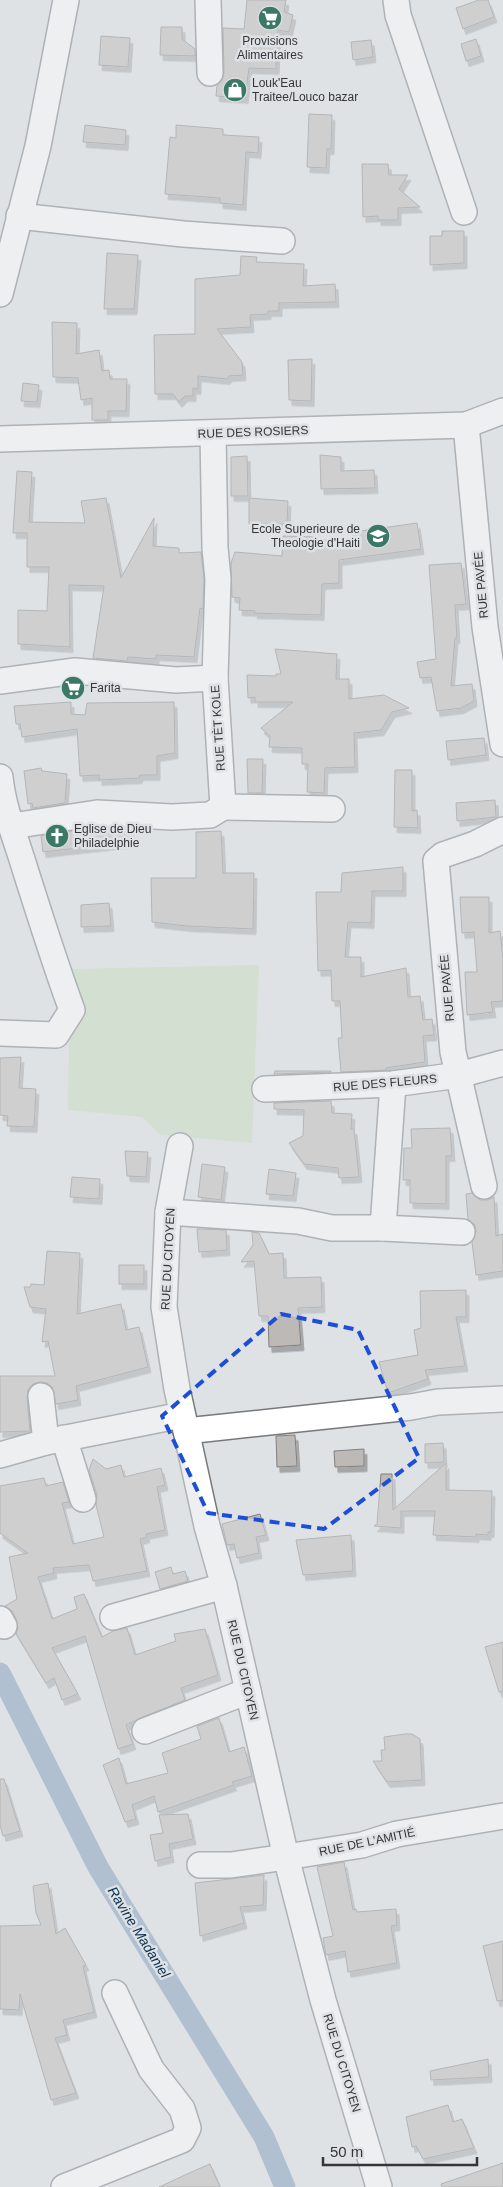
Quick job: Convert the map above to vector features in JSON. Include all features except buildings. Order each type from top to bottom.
[{"type":"street","points":[[0,294],[38,146],[66,0]]},
{"type":"street","points":[[208,0],[210,73]]},
{"type":"street","points":[[396,0],[398,15],[464,212]]},
{"type":"street","points":[[19,216],[183,234],[282,241]]},
{"type":"street","name":"RUE DES ROSIERS","points":[[0,439],[466,425],[503,411]]},
{"type":"street","name":"RUE PAVÉE","points":[[466,425],[485,628],[503,744]]},
{"type":"street","name":"RUE TÈT KOLE","points":[[213,434],[214,548],[218,580],[215,678],[224,807]]},
{"type":"street","points":[[0,681],[75,672],[176,680],[215,678]]},
{"type":"street","points":[[0,777],[1,789],[12,826],[59,975],[72,1010],[56,1036],[0,1033]]},
{"type":"street","points":[[12,826],[97,813],[172,817],[210,814],[224,807],[332,809]]},
{"type":"street","name":"RUE PAVÉE","points":[[484,1186],[452,1052],[436,861],[443,855],[475,844],[503,830]]},
{"type":"street","name":"RUE DES FLEURS","points":[[265,1089],[393,1084],[459,1076],[503,1063]]},
{"type":"street","points":[[383,1228],[393,1084]]},
{"type":"street","name":"RUE DU CITOYEN","points":[[180,1146],[168,1212],[164,1307],[184,1423],[207,1526],[224,1586],[286,1857],[323,2000],[379,2187]]},
{"type":"street","points":[[168,1212],[298,1221],[332,1228],[383,1228],[462,1232]]},
{"type":"street","points":[[41,1396],[55,1440],[83,1499]]},
{"type":"street","points":[[0,1455],[55,1440],[184,1423],[411,1407],[438,1402],[503,1398]]},
{"type":"street","points":[[113,1617],[224,1586]]},
{"type":"street","points":[[145,1731],[248,1691]]},
{"type":"street","name":"RUE DE L'AMITIÉ","points":[[200,1865],[231,1865],[362,1845],[397,1834],[503,1816]]},
{"type":"street","points":[[64,2187],[182,2140],[188,2128],[182,2109],[151,2069],[115,1993]]},
{"type":"highlighted area","points":[[281,1314],[358,1330],[419,1458],[324,1529],[208,1513],[162,1416]]},
{"type":"green space","points":[[259,965],[252,1143],[160,1135],[142,1117],[68,1110],[70,969]]},
{"type":"waterway","name":"Ravine Madaniel","points":[[0,1673],[98,1867],[264,2137],[285,2187]]},
{"type":"place","name":"Provisions Alimentaires","points":[[270,18]]},
{"type":"place","name":"Louk'Eau Traitee/Louco bazar","points":[[235,90]]},
{"type":"place","name":"Ecole Superieure de Theologie d'Haiti","points":[[378,536]]},
{"type":"place","name":"Farita","points":[[73,688]]},
{"type":"place","name":"Eglise de Dieu Philadelphie","points":[[57,836]]}]
